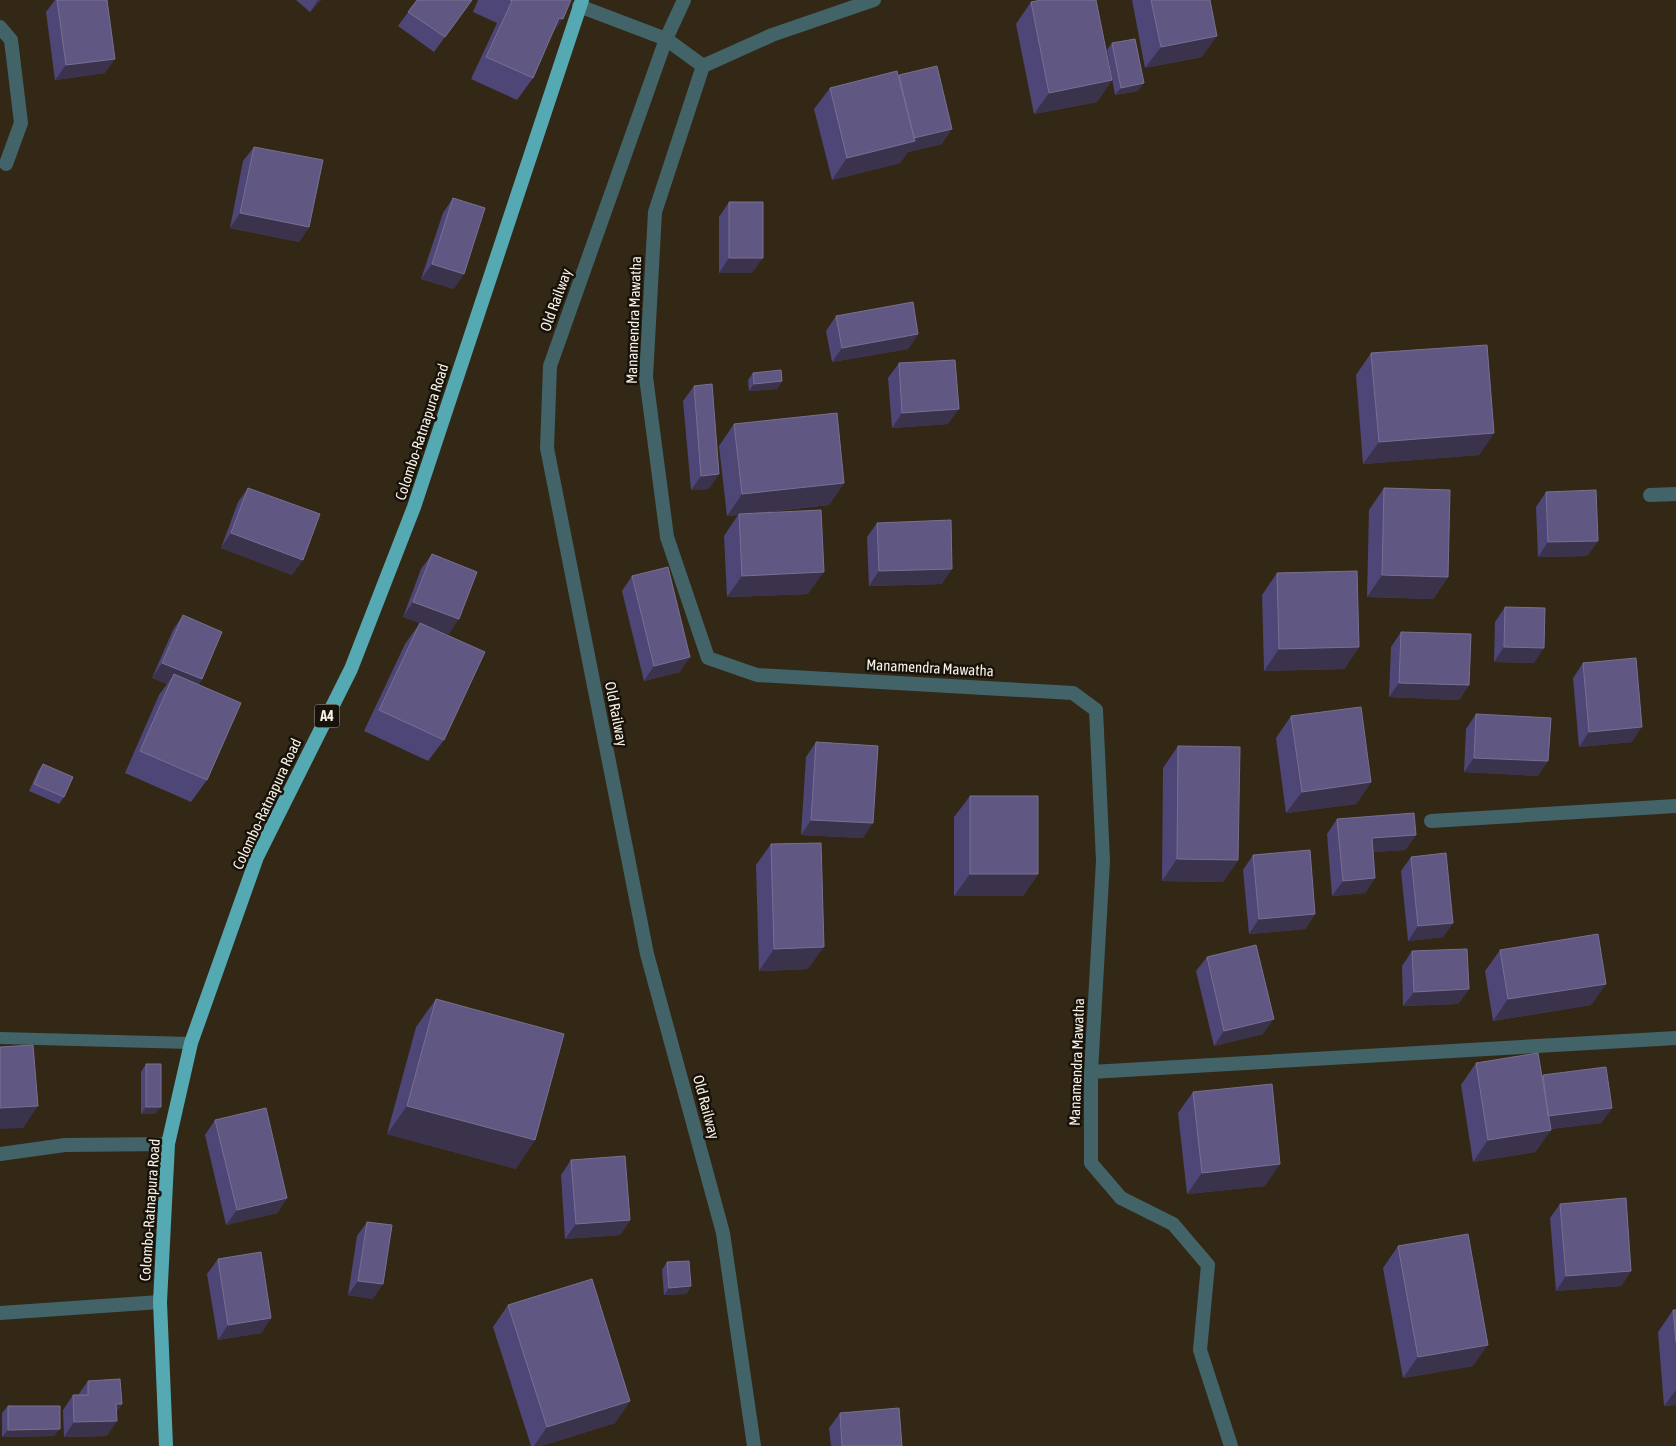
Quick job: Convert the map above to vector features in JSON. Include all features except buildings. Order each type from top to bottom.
[{"type":"highway","name":"Colombo-Ratnapura Road","points":[[166,1446],[160,1302],[168,1144],[191,1044],[258,857],[351,668],[414,507],[580,3]]},
{"type":"street","name":"Old Railway","points":[[684,0],[666,40],[550,366],[548,448],[647,954],[723,1233],[754,1446]]},
{"type":"street","points":[[580,3],[666,40],[702,66],[772,34],[874,0]]},
{"type":"street","points":[[0,27],[11,40],[21,123],[6,164]]},
{"type":"street","name":"Manamendra Mawatha","points":[[702,66],[655,212],[646,377],[666,537],[708,658],[757,674],[1073,693],[1096,710],[1103,861],[1091,1072],[1091,1163],[1121,1198],[1173,1224],[1208,1265],[1200,1350],[1231,1446]]},
{"type":"street","points":[[1650,495],[1676,494]]},
{"type":"street","points":[[1430,821],[1676,806]]},
{"type":"street","points":[[1091,1072],[1676,1038]]},
{"type":"street","points":[[0,1154],[65,1145],[168,1144]]},
{"type":"street","points":[[0,1313],[160,1302]]},
{"type":"lane","points":[[0,1038],[191,1044]]}]
